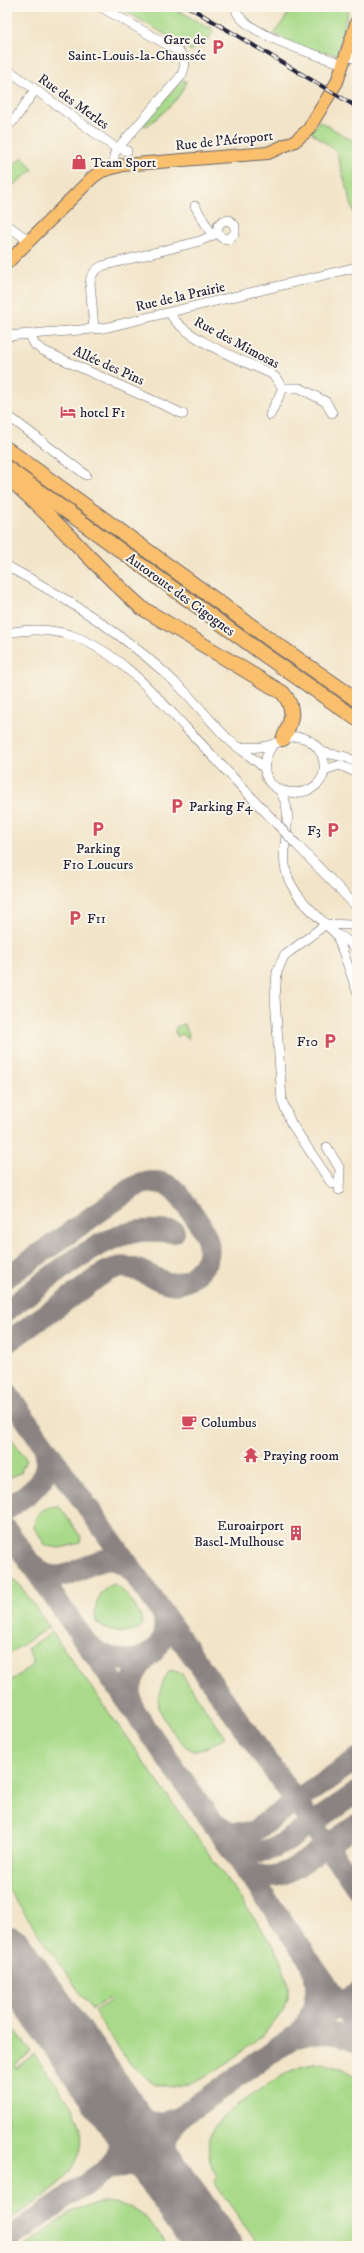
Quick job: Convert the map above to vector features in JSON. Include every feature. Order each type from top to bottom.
[{"type":"highway","name":"Autoroute des Cigognes","points":[[7,449],[275,643],[357,700]]},
{"type":"highway","name":"Autoroute des Cigognes","points":[[7,468],[266,656],[357,719]]},
{"type":"highway","points":[[7,476],[46,511],[122,591],[142,608],[283,693],[289,701],[293,712],[291,723],[278,742]]},
{"type":"main road","name":"Rue de l'Aéroport","points":[[7,263],[28,240],[93,177],[102,171],[130,164],[261,154],[287,146],[308,130],[350,60],[357,21]]},
{"type":"street","points":[[101,7],[176,49],[183,56],[185,62],[182,76],[117,149],[113,160],[114,167]]},
{"type":"street","points":[[236,7],[238,18],[266,34],[306,52],[350,60]]},
{"type":"street","name":"Rue des Merles","points":[[7,69],[117,149],[127,151]]},
{"type":"street","points":[[7,127],[15,119],[36,90]]},
{"type":"street","points":[[128,138],[127,151],[130,164]]},
{"type":"street","points":[[94,329],[90,277],[96,269],[102,266],[200,241],[215,234],[195,206]]},
{"type":"street","points":[[7,225],[28,240]]},
{"type":"street","name":"Rue de la Prairie","points":[[7,336],[94,329],[170,313],[357,267]]},
{"type":"street","name":"Rue des Mimosas","points":[[170,313],[176,322],[183,328],[227,353],[270,373],[278,379],[283,388],[300,388],[326,402],[332,413]]},
{"type":"street","name":"Allée des Pins","points":[[30,335],[36,345],[44,351],[183,414]]},
{"type":"street","points":[[270,415],[283,388]]},
{"type":"street","points":[[7,415],[86,475]]},
{"type":"street","points":[[7,566],[72,603],[114,631],[178,685],[226,738],[241,748],[265,770],[270,782],[280,791],[288,809],[288,824],[284,847],[286,873],[304,903],[337,935],[344,938],[357,949]]},
{"type":"street","points":[[7,633],[33,629],[57,631],[82,639],[108,654],[143,683],[357,907]]},
{"type":"street","points":[[241,748],[278,742],[291,736],[304,738],[315,745],[320,752],[324,770],[320,779],[308,791],[298,794],[280,791]]},
{"type":"street","points":[[265,770],[266,760],[278,742]]},
{"type":"street","points":[[320,752],[346,757],[357,763]]},
{"type":"street","points":[[324,770],[340,765],[357,773]]},
{"type":"street","points":[[327,1147],[340,1169],[336,1187],[291,1123],[282,1102],[275,997],[278,969],[281,961],[288,952],[326,924],[351,926],[357,929]]},
{"type":"street","points":[[337,935],[357,992]]},
{"type":"street","points":[[347,967],[357,976]]},
{"type":"green space","points":[[118,7],[169,7],[179,13],[180,11],[206,27],[211,27],[213,33],[205,42],[190,51],[187,47]]},
{"type":"green space","points":[[293,7],[349,7],[337,54],[306,49],[274,34]]},
{"type":"green space","points":[[182,80],[186,81],[184,88],[176,100],[147,126],[143,125]]},
{"type":"green space","points":[[319,121],[357,143],[357,224],[336,151],[311,132]]},
{"type":"green space","points":[[23,157],[33,170],[7,190],[7,170]]},
{"type":"green space","points":[[184,1024],[189,1034],[188,1039],[181,1034],[178,1037],[175,1032],[176,1027]]},
{"type":"green space","points":[[7,1432],[26,1459],[21,1472],[7,1479]]},
{"type":"green space","points":[[59,1506],[81,1537],[80,1543],[60,1548],[46,1546],[34,1527],[38,1514],[50,1507]]},
{"type":"green space","points":[[7,1574],[20,1585],[49,1627],[7,1655]]},
{"type":"green space","points":[[114,1584],[128,1596],[141,1618],[143,1624],[133,1631],[113,1631],[96,1622],[95,1610],[98,1599],[104,1590]]},
{"type":"green space","points":[[52,1632],[276,1949],[287,1981],[287,2001],[271,2027],[241,2053],[224,2065],[191,2083],[178,2087],[157,2084],[147,2079],[130,2063],[94,2012],[111,2000],[109,1998],[92,2010],[7,1888],[7,1677],[10,1681],[34,1664],[27,1649]]},
{"type":"green space","points":[[170,1670],[181,1673],[225,1737],[198,1751],[190,1749],[179,1739],[164,1718],[159,1707],[161,1687]]},
{"type":"green space","points":[[7,2018],[31,2052],[15,2065],[17,2068],[34,2054],[72,2107],[76,2115],[81,2134],[80,2151],[74,2166],[64,2179],[51,2191],[7,2222]]},
{"type":"green space","points":[[322,2063],[344,2069],[357,2078],[357,2246],[259,2246],[214,2182],[217,2178],[210,2160],[208,2148],[211,2135],[220,2121],[229,2112],[252,2094],[298,2068]]},
{"type":"green space","points":[[102,2202],[114,2203],[134,2209],[148,2220],[168,2246],[25,2246],[71,2213],[91,2204]]},
{"type":"taxiway","points":[[7,1277],[134,1187],[147,1183],[156,1182],[165,1184],[177,1192],[203,1229],[208,1245],[206,1262],[189,1280],[178,1283],[168,1283],[158,1280],[138,1270],[128,1268],[112,1269],[98,1277],[7,1342]]},
{"type":"taxiway","points":[[7,1310],[70,1263],[105,1242],[123,1235],[140,1231],[174,1232]]},
{"type":"taxiway","points":[[7,1393],[357,1888]]},
{"type":"taxiway","points":[[7,1509],[33,1489],[44,1475],[47,1466],[43,1444]]},
{"type":"taxiway","points":[[7,1530],[357,2028]]},
{"type":"taxiway","points":[[32,1565],[46,1574],[59,1576],[71,1573],[95,1562],[107,1560],[120,1562],[133,1572]]},
{"type":"taxiway","points":[[90,1646],[102,1654],[116,1659],[129,1660],[142,1658],[153,1652],[160,1642],[164,1629],[163,1613]]},
{"type":"taxiway","points":[[134,1710],[131,1701],[131,1685],[133,1678],[141,1664],[153,1652]]},
{"type":"taxiway","points":[[213,1823],[230,1833],[251,1833],[357,1759]]},
{"type":"taxiway","points":[[225,1839],[237,1847],[248,1851],[270,1849],[291,1839],[357,1792]]},
{"type":"taxiway","points":[[243,1866],[253,1873],[263,1876],[282,1874],[292,1870],[357,1825]]},
{"type":"taxiway","points":[[302,2029],[314,2007],[316,1983],[313,1967]]},
{"type":"taxiway","points":[[7,2240],[357,1992]]},
{"type":"taxiway","points":[[297,2037],[312,2033],[327,2033],[357,2041]]},
{"type":"taxiway","points":[[109,2097],[123,2110],[147,2122],[157,2123],[176,2119]]},
{"type":"taxiway","points":[[107,2168],[117,2152],[120,2136],[118,2119],[111,2102]]},
{"type":"taxiway","points":[[172,2187],[166,2170],[164,2153],[167,2137],[177,2121]]},
{"type":"taxiway","points":[[108,2169],[126,2166],[142,2169],[157,2176],[172,2187]]},
{"type":"runway","points":[[7,1953],[214,2246]]},
{"type":"railway","points":[[189,7],[357,107]]},
{"type":"place","name":"Gare de Saint-Louis-la-Chaussée","points":[[218,47]]},
{"type":"place","name":"Team Sport","points":[[79,162]]},
{"type":"place","name":"hotel F1","points":[[68,412]]},
{"type":"place","name":"Parking F4","points":[[177,806]]},
{"type":"place","name":"Parking F10 Loueurs","points":[[98,829]]},
{"type":"place","name":"F3","points":[[333,830]]},
{"type":"place","name":"F11","points":[[75,918]]},
{"type":"place","name":"F10","points":[[330,1041]]},
{"type":"place","name":"Columbus","points":[[189,1422]]},
{"type":"place","name":"Praying room","points":[[251,1455]]},
{"type":"place","name":"Euroairport Basel-Mulhouse","points":[[296,1533]]}]
